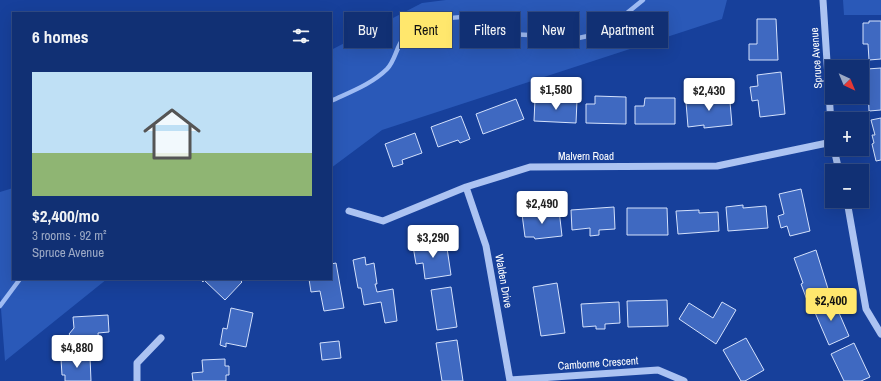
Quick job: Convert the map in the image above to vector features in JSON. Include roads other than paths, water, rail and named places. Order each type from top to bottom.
[{"type":"street","name":"Spruce Avenue","points":[[823,0],[830,112]]},
{"type":"street","name":"Malvern Road","points":[[349,211],[384,221],[466,187],[530,167],[717,166],[825,143]]},
{"type":"street","name":"Walden Drive","points":[[466,187],[486,246],[510,381]]},
{"type":"street","points":[[848,208],[866,309],[881,334]]},
{"type":"street","points":[[137,381],[137,363],[161,338]]},
{"type":"street","name":"Camborne Crescent","points":[[510,381],[658,370],[684,381]]},
{"type":"waterway","points":[[332,101],[375,79],[390,66],[403,39],[411,31],[432,22],[458,17],[493,16],[506,34],[529,35],[564,41],[588,36],[606,30],[643,0]]},
{"type":"waterway","points":[[0,306],[19,280]]}]
